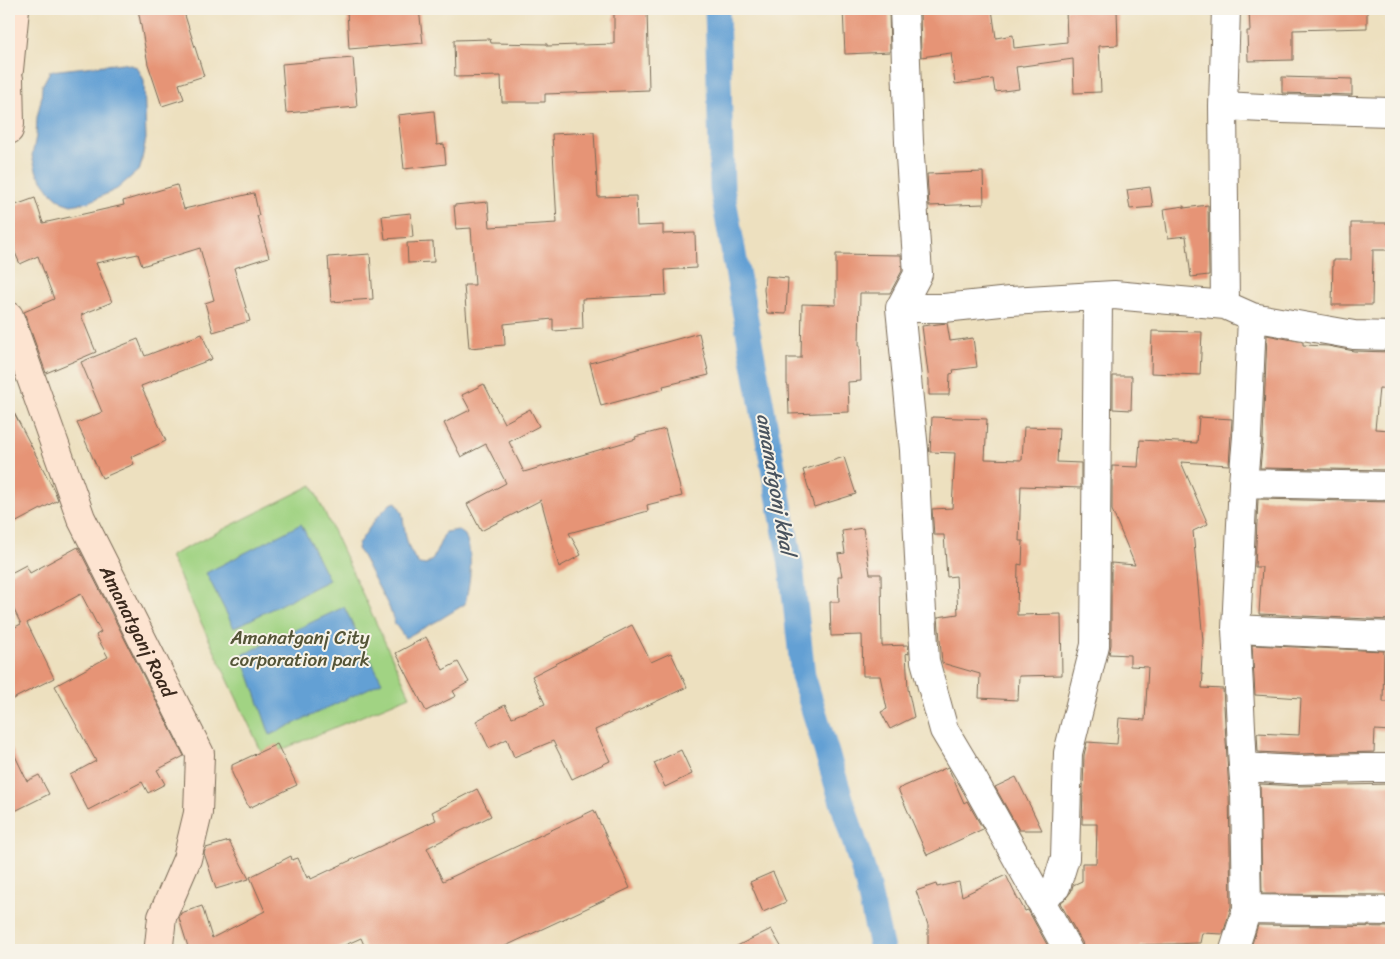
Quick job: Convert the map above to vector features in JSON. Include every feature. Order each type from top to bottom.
[{"type":"main road","points":[[9,70],[15,9]]},
{"type":"main road","points":[[9,79],[9,130]]},
{"type":"main road","name":"Amanatganj Road","points":[[9,316],[81,518],[200,754],[198,813],[187,859],[162,917],[159,945],[161,950]]},
{"type":"street","points":[[904,9],[918,274],[900,308],[914,450],[925,661],[944,730],[1068,950]]},
{"type":"street","points":[[1225,305],[1223,106],[1226,9]]},
{"type":"street","points":[[1223,106],[1391,112]]},
{"type":"street","points":[[1039,899],[1056,887],[1065,858],[1068,753],[1095,645],[1098,296]]},
{"type":"street","points":[[900,308],[944,308],[1010,301],[1114,296],[1225,305],[1252,317],[1354,335],[1391,336]]},
{"type":"street","points":[[1234,950],[1248,909],[1245,791],[1236,628],[1252,317]]},
{"type":"street","points":[[1243,483],[1391,486]]},
{"type":"street","points":[[1236,628],[1391,636]]},
{"type":"street","points":[[1243,767],[1297,770],[1391,768]]},
{"type":"street","points":[[1248,909],[1391,911]]},
{"type":"green space","name":"Amanatganj City corporation park","points":[[312,485],[410,696],[264,757],[170,556]]},
{"type":"water","points":[[123,63],[137,67],[144,80],[146,139],[140,169],[117,189],[89,202],[71,205],[62,202],[50,191],[37,173],[32,156],[42,86],[50,71]]},
{"type":"water","points":[[396,502],[402,512],[409,548],[419,564],[426,565],[433,559],[445,532],[458,530],[465,535],[470,552],[470,578],[465,604],[405,638],[395,624],[389,607],[357,549],[358,544],[377,517],[390,504]]},
{"type":"water","points":[[301,524],[329,580],[234,628],[206,573]]},
{"type":"water","points":[[344,607],[382,682],[270,735],[242,655]]},
{"type":"building","points":[[138,9],[183,9],[204,76],[179,84],[184,99],[162,106],[148,64]]},
{"type":"building","points":[[347,9],[419,9],[423,43],[349,49]]},
{"type":"building","points":[[614,9],[647,9],[649,90],[545,94],[545,102],[502,102],[501,76],[455,77],[454,40],[490,39],[491,43],[547,44],[547,46],[614,44]]},
{"type":"building","points":[[843,9],[889,9],[890,52],[845,54]]},
{"type":"building","points":[[920,9],[992,9],[996,38],[1013,35],[1014,48],[1067,42],[1066,9],[1117,9],[1118,45],[1099,46],[1101,92],[1074,93],[1073,59],[1016,67],[1019,89],[995,92],[993,79],[955,84],[951,53],[921,57]]},
{"type":"building","points":[[1249,9],[1367,9],[1367,28],[1293,30],[1293,60],[1248,61],[1247,31],[1250,31]]},
{"type":"building","points":[[353,58],[357,107],[286,113],[282,64]]},
{"type":"building","points":[[1282,77],[1352,79],[1352,95],[1282,93]]},
{"type":"building","points":[[434,111],[437,145],[444,144],[446,164],[404,169],[398,115]]},
{"type":"building","points":[[594,132],[598,197],[636,196],[637,226],[663,225],[663,234],[695,233],[696,268],[665,270],[666,295],[582,299],[583,329],[553,331],[553,319],[504,324],[505,345],[469,348],[464,285],[475,285],[471,228],[456,229],[454,205],[488,202],[490,227],[557,223],[552,134]]},
{"type":"building","points":[[983,172],[984,204],[929,206],[927,174]]},
{"type":"building","points":[[177,185],[184,209],[254,193],[259,216],[257,216],[269,257],[234,268],[250,321],[213,332],[205,303],[214,300],[200,248],[142,266],[138,254],[96,263],[112,302],[81,315],[96,352],[46,373],[24,312],[54,299],[38,256],[20,264],[9,239],[9,225],[14,222],[10,207],[35,198],[43,223],[124,205],[123,201]]},
{"type":"building","points":[[1150,187],[1153,207],[1130,209],[1127,190]]},
{"type":"building","points":[[1208,205],[1209,275],[1191,277],[1186,236],[1168,238],[1164,209]]},
{"type":"building","points":[[411,213],[413,237],[385,239],[382,216]]},
{"type":"building","points":[[1351,223],[1391,223],[1391,250],[1373,250],[1372,305],[1332,305],[1333,260],[1351,260]]},
{"type":"building","points":[[433,242],[434,262],[408,263],[407,243]]},
{"type":"building","points":[[370,254],[373,299],[331,302],[328,257]]},
{"type":"building","points":[[836,254],[901,255],[902,271],[890,293],[860,293],[859,345],[861,381],[848,382],[849,412],[789,414],[787,358],[801,358],[802,304],[836,305]]},
{"type":"building","points":[[765,276],[788,278],[786,314],[767,313],[764,290]]},
{"type":"building","points":[[947,323],[950,341],[973,338],[977,367],[953,370],[954,373],[950,374],[949,395],[929,395],[922,326]]},
{"type":"building","points":[[1152,331],[1202,332],[1200,375],[1151,373]]},
{"type":"building","points":[[699,333],[709,375],[663,386],[664,389],[601,406],[590,363]]},
{"type":"building","points":[[202,334],[212,359],[141,386],[166,441],[131,457],[134,464],[102,478],[77,423],[102,412],[81,362],[138,339],[145,356]]},
{"type":"building","points":[[1267,335],[1303,342],[1303,345],[1328,346],[1354,351],[1391,352],[1391,389],[1379,388],[1375,429],[1391,430],[1391,470],[1260,468]]},
{"type":"building","points":[[1113,376],[1132,376],[1131,410],[1113,409]]},
{"type":"building","points":[[484,384],[504,423],[530,409],[539,426],[509,442],[524,472],[665,429],[682,496],[647,505],[648,511],[569,533],[581,555],[559,567],[541,500],[481,531],[467,504],[506,483],[486,444],[461,457],[444,423],[470,410],[462,395]]},
{"type":"building","points":[[9,403],[58,500],[9,526]]},
{"type":"building","points":[[932,417],[987,419],[985,459],[1022,460],[1024,427],[1059,428],[1057,462],[1081,463],[1081,488],[1021,486],[1019,541],[1023,541],[1022,565],[1018,564],[1017,615],[1061,614],[1062,675],[1019,676],[1018,700],[979,698],[980,674],[942,663],[938,617],[958,614],[956,576],[947,577],[944,535],[934,535],[932,509],[952,508],[955,453],[930,452]]},
{"type":"building","points":[[1199,417],[1232,419],[1229,465],[1181,462],[1208,524],[1193,531],[1203,641],[1201,674],[1203,674],[1202,688],[1223,689],[1229,792],[1231,907],[1223,934],[1202,933],[1200,943],[1140,945],[1140,950],[1084,950],[1082,942],[1060,903],[1071,892],[1073,885],[1082,881],[1082,863],[1096,863],[1097,824],[1082,824],[1084,755],[1087,742],[1117,744],[1119,718],[1145,720],[1148,667],[1130,666],[1130,655],[1109,654],[1111,645],[1111,563],[1135,565],[1112,510],[1112,466],[1138,467],[1140,440],[1197,443]]},
{"type":"building","points":[[844,457],[856,494],[814,507],[803,470]]},
{"type":"building","points":[[1258,499],[1391,502],[1391,620],[1259,614],[1262,567],[1255,567]]},
{"type":"building","points":[[863,528],[870,574],[881,574],[882,646],[908,645],[909,654],[906,653],[908,689],[914,717],[890,729],[881,712],[887,709],[880,676],[863,676],[862,635],[831,636],[830,602],[839,602],[838,576],[842,576],[838,554],[845,553],[842,531]]},
{"type":"building","points":[[78,547],[184,756],[157,770],[165,784],[148,793],[142,782],[88,810],[70,775],[96,761],[55,686],[108,657],[96,635],[101,632],[81,594],[27,623],[54,678],[9,701],[9,630],[21,624],[9,600],[9,574],[26,565],[30,573]]},
{"type":"building","points":[[632,625],[651,662],[671,653],[687,687],[595,730],[610,761],[572,779],[553,741],[514,757],[507,739],[489,748],[476,721],[505,705],[512,717],[545,704],[532,676]]},
{"type":"building","points":[[426,637],[443,670],[458,662],[469,682],[453,691],[456,696],[426,711],[396,653]]},
{"type":"building","points":[[1252,645],[1384,651],[1383,702],[1391,702],[1391,731],[1375,730],[1374,752],[1297,754],[1258,752],[1257,733],[1299,735],[1301,698],[1255,695]]},
{"type":"building","points":[[9,743],[27,781],[39,775],[49,794],[9,814]]},
{"type":"building","points":[[277,744],[297,785],[249,808],[232,773],[232,765]]},
{"type":"building","points":[[681,750],[692,774],[665,787],[654,763]]},
{"type":"building","points":[[948,767],[964,803],[967,801],[983,829],[927,855],[898,789]]},
{"type":"building","points":[[1016,777],[1042,830],[1019,830],[995,787]]},
{"type":"building","points":[[1260,784],[1297,786],[1391,784],[1389,895],[1262,894]]},
{"type":"building","points":[[477,789],[491,816],[427,848],[443,881],[594,810],[630,888],[497,950],[366,950],[361,938],[334,950],[189,950],[179,918],[181,913],[202,906],[212,938],[265,911],[250,877],[291,856],[292,860],[298,858],[307,878],[310,876],[311,879],[436,820],[432,812]]},
{"type":"building","points":[[229,841],[249,879],[216,889],[204,853],[206,848]]},
{"type":"building","points":[[773,872],[786,902],[763,912],[750,882]]},
{"type":"building","points":[[1006,875],[1018,900],[1025,911],[1028,910],[1050,950],[928,950],[928,925],[916,891],[936,884],[937,887],[959,882],[962,896]]},
{"type":"building","points":[[1258,925],[1391,927],[1391,950],[1250,950]]},
{"type":"building","points":[[771,929],[783,950],[729,950]]},
{"type":"waterway","name":"amanatgonj khal","points":[[717,9],[722,189],[791,565],[803,676],[866,879],[882,950]]}]
